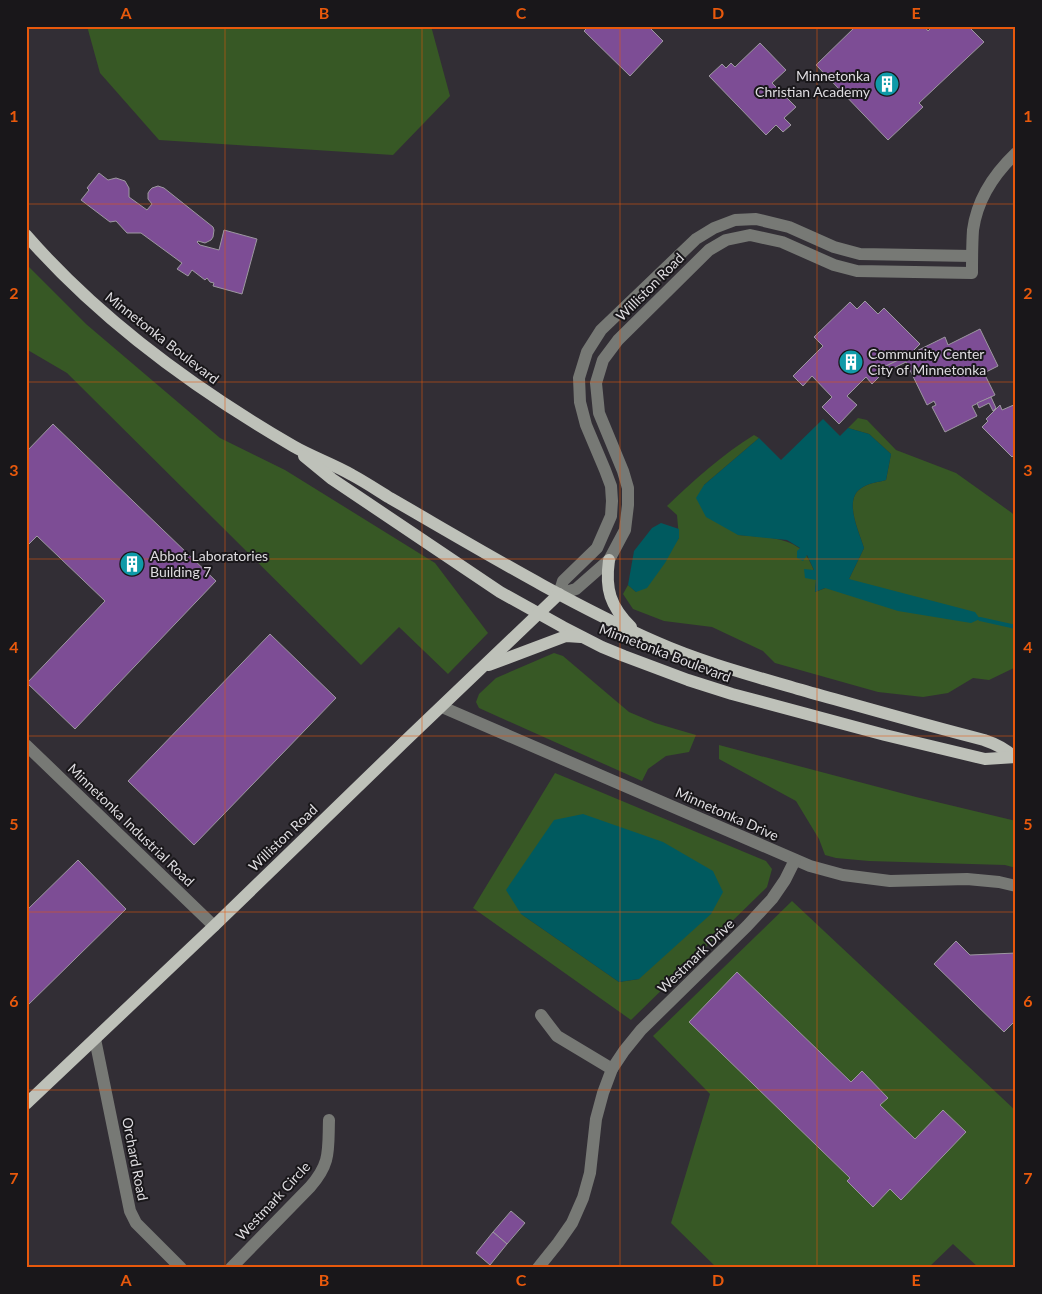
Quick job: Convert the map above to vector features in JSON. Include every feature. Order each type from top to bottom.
[{"type":"main road","name":"Minnetonka Boulevard","points":[[26,235],[92,303],[137,341],[205,391],[295,447],[352,475],[534,581],[677,651],[738,671],[984,740],[1002,747],[1015,757]]},
{"type":"main road","name":"Minnetonka Boulevard","points":[[295,447],[332,479],[500,592],[583,637],[617,653],[710,688],[766,704],[974,758],[1015,757]]},
{"type":"main road","points":[[609,560],[607,574],[608,592],[621,617],[636,632]]},
{"type":"main road","name":"Williston Road","points":[[27,1101],[214,926],[559,594]]},
{"type":"main road","points":[[484,667],[566,636],[583,637]]},
{"type":"street","name":"Williston Road","points":[[972,256],[860,254],[834,248],[789,227],[756,219],[735,220],[714,228],[696,239],[601,330],[587,352],[579,378],[580,402],[586,425],[611,486],[611,516],[597,548],[562,581],[559,594],[576,589],[609,560],[625,530],[628,488],[599,413],[596,383],[603,360],[618,340],[709,250],[726,240],[750,235],[782,242],[834,265],[857,271],[972,274],[973,230],[982,197],[1006,162],[1016,153]]},
{"type":"street","name":"Minnetonka Drive","points":[[442,707],[795,860],[843,875],[890,881],[967,879],[999,882],[1016,886]]},
{"type":"street","name":"Minnetonka Industrial Road","points":[[26,745],[214,926]]},
{"type":"street","name":"Westmark Drive","points":[[538,1268],[572,1223],[583,1198],[590,1173],[596,1119],[602,1093],[612,1069],[641,1030],[748,926],[772,899],[785,880],[795,860]]},
{"type":"street","points":[[542,1015],[557,1036],[612,1069]]},
{"type":"street","name":"Orchard Road","points":[[95,1039],[130,1211],[136,1223],[181,1268]]},
{"type":"street","name":"Westmark Circle","points":[[231,1268],[320,1176],[327,1162],[329,1120]]},
{"type":"green space","points":[[87,26],[431,26],[450,96],[393,155],[159,140],[100,73]]},
{"type":"green space","points":[[26,264],[86,324],[220,438],[285,470],[435,563],[488,633],[448,674],[399,627],[361,665],[67,373],[26,349]]},
{"type":"green space","points":[[858,418],[867,420],[896,450],[956,473],[1012,513],[1016,518],[1016,667],[989,680],[973,678],[948,693],[923,697],[878,692],[775,663],[763,651],[712,627],[664,621],[633,609],[623,594],[628,585],[636,592],[679,538],[677,515],[667,506],[709,468],[754,435],[759,438],[704,485],[738,535],[789,542],[805,553],[815,573],[815,592],[849,579],[864,548],[854,515],[854,499],[857,492],[863,487],[886,480],[891,454],[869,434],[848,428]]},
{"type":"green space","points":[[554,653],[563,656],[629,712],[655,723],[696,735],[689,752],[666,756],[648,769],[642,781],[479,708],[476,702],[479,694],[496,678]]},
{"type":"green space","points":[[719,745],[916,797],[1016,821],[1016,868],[1005,865],[869,861],[825,855],[819,839],[796,801],[719,759]]},
{"type":"green space","points":[[555,773],[766,861],[772,869],[767,887],[631,1020],[473,908]],"holes":[[[521,914],[639,979],[619,982]]]},
{"type":"green space","points":[[792,901],[1016,1111],[1016,1268],[979,1268],[953,1244],[928,1268],[717,1268],[671,1223],[710,1094],[653,1036]]},
{"type":"water","points":[[823,419],[840,436],[848,428],[869,434],[891,454],[886,480],[863,487],[857,492],[854,499],[854,515],[864,548],[849,579],[975,612],[980,619],[971,623],[898,611],[825,588],[815,592],[816,580],[805,578],[804,569],[814,570],[807,555],[803,561],[797,558],[797,551],[800,548],[787,540],[738,535],[706,517],[696,498],[704,485],[759,438],[781,460]]},
{"type":"water","points":[[661,523],[679,529],[679,538],[665,563],[647,588],[636,592],[628,585],[634,551],[652,528]]},
{"type":"water","points":[[583,814],[663,842],[713,871],[723,892],[711,914],[639,979],[619,982],[521,914],[506,890],[554,820]]},
{"type":"building","points":[[589,26],[648,26],[663,41],[630,76],[584,31]]},
{"type":"building","name":"Minnetonka Christian Academy","points":[[856,26],[924,26],[928,31],[933,26],[968,26],[984,42],[919,103],[923,107],[888,140],[816,65]]},
{"type":"building","points":[[760,43],[786,70],[772,83],[796,107],[784,118],[791,125],[783,132],[776,125],[766,135],[709,76],[722,64],[726,68],[731,63],[735,67]]},
{"type":"building","points":[[99,173],[108,180],[116,178],[125,181],[129,188],[129,197],[147,210],[152,204],[148,199],[150,190],[158,186],[164,188],[213,227],[213,237],[211,240],[205,243],[198,241],[200,245],[219,250],[224,230],[257,239],[242,294],[213,286],[214,283],[210,282],[207,278],[205,280],[192,270],[188,276],[177,269],[182,263],[141,233],[127,233],[116,221],[110,222],[81,200],[89,190],[87,188]]},
{"type":"building","name":"Community Center City of Minnetonka","points":[[865,301],[878,314],[884,308],[920,344],[910,354],[880,369],[882,374],[872,384],[866,377],[847,396],[857,405],[839,424],[822,407],[832,397],[812,376],[803,386],[793,376],[823,346],[814,337],[850,302],[857,309]]},
{"type":"building","points":[[980,329],[998,366],[984,373],[995,395],[972,406],[977,416],[945,432],[932,407],[936,405],[934,401],[927,405],[906,362],[882,374],[880,369],[945,337],[948,345]]},
{"type":"building","points":[[991,397],[996,408],[993,411],[989,403],[979,408],[977,403]]},
{"type":"building","points":[[1016,404],[1016,453],[1012,457],[982,427],[988,421],[986,419],[1000,405],[1002,410]]},
{"type":"building","name":"Abbot Laboratories Building 7","points":[[53,424],[216,581],[75,729],[27,683],[105,601],[37,536],[26,547],[26,452]]},
{"type":"building","points":[[270,634],[336,698],[194,845],[128,781]]},
{"type":"building","points":[[78,860],[126,909],[26,1007],[26,911]]},
{"type":"building","points":[[956,941],[970,955],[1016,953],[1016,1020],[1004,1032],[934,964]]},
{"type":"building","points":[[737,972],[851,1082],[862,1071],[888,1098],[880,1105],[915,1139],[943,1110],[966,1132],[901,1200],[890,1189],[873,1207],[847,1181],[850,1178],[689,1022]]},
{"type":"building","points":[[511,1211],[525,1223],[507,1244],[493,1232]]},
{"type":"building","points":[[493,1232],[507,1244],[490,1265],[476,1253]]},
{"type":"waterway","points":[[980,619],[1016,627]]},
{"type":"place","name":"Minnetonka Christian Academy","points":[[887,84]]},
{"type":"place","name":"Community Center City of Minnetonka","points":[[851,362]]},
{"type":"place","name":"Abbot Laboratories Building 7","points":[[132,564]]}]
